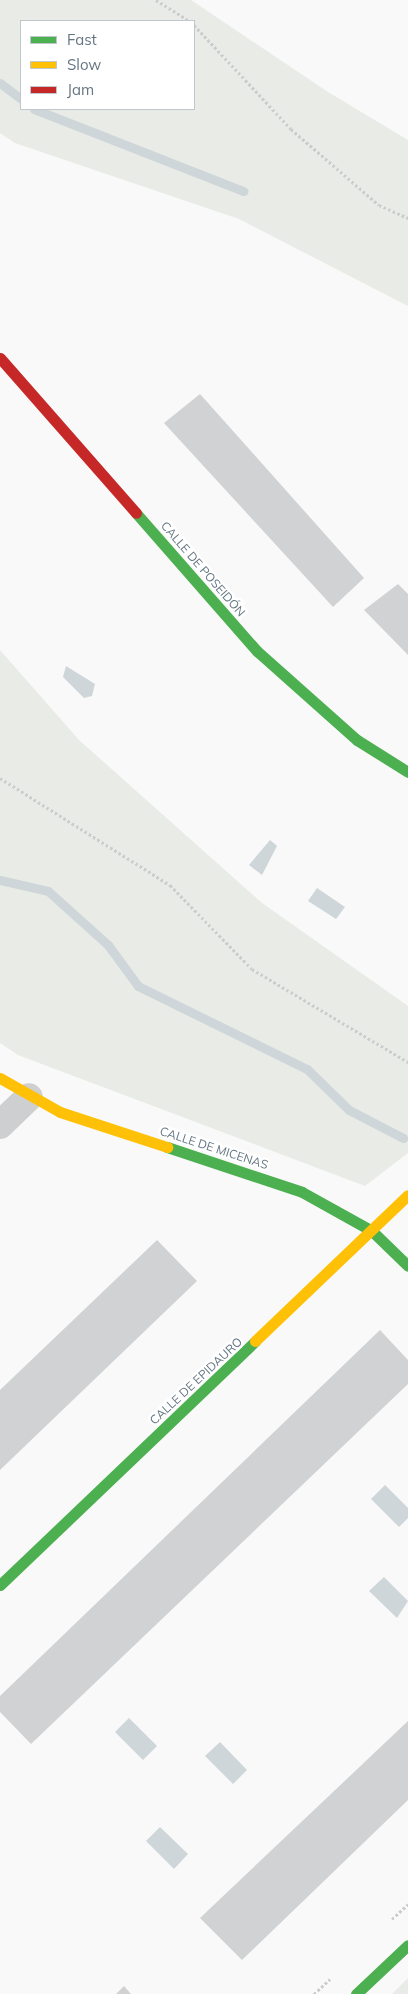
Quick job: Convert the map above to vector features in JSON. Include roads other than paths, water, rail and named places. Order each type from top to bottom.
[{"type":"street","name":"CALLE DE POSEIDÓN","points":[[0,358],[257,651],[357,740],[408,772]]},
{"type":"street","name":"CALLE DE MICENAS","points":[[0,1078],[29,1098],[302,1192],[372,1231],[408,1266]]},
{"type":"street","points":[[0,1125],[29,1098]]},
{"type":"street","name":"CALLE DE EPIDAURO","points":[[0,1585],[408,1195]]},
{"type":"street","points":[[356,1994],[408,1945]]},
{"type":"waterway","points":[[0,83],[20,98]]},
{"type":"waterway","points":[[37,110],[243,191]]},
{"type":"waterway","points":[[0,880],[48,891],[108,945],[138,986],[307,1069],[349,1110],[403,1138]]}]
